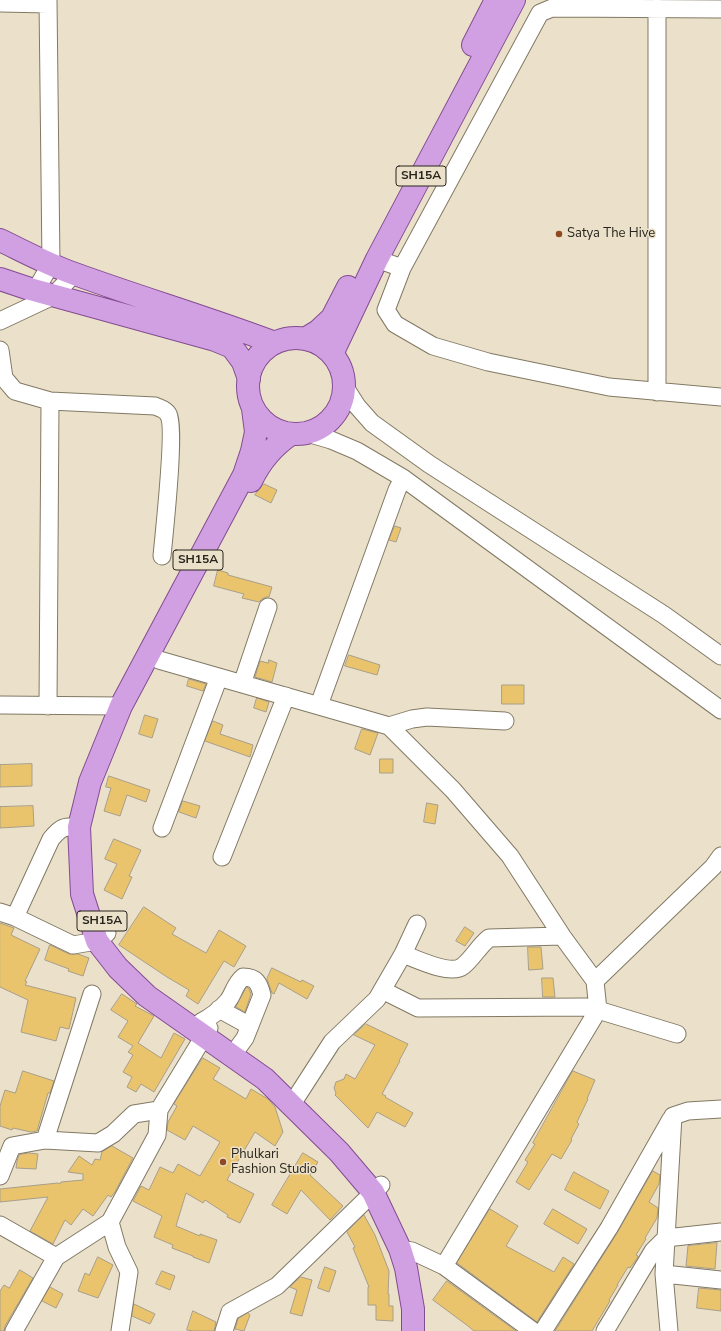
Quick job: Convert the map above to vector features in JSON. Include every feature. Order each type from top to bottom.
[{"type":"main road","name":"SH15A","points":[[305,339],[318,331],[332,318],[496,0]]},
{"type":"main road","name":"SH15A","points":[[332,354],[377,259],[514,0]]},
{"type":"main road","points":[[0,240],[74,274],[245,331],[275,343]]},
{"type":"main road","points":[[0,279],[44,293],[215,340],[232,347],[243,362],[249,379]]},
{"type":"main road","points":[[290,339],[305,339],[320,345],[332,354],[340,368],[344,384],[342,400],[334,415],[322,426],[299,434],[275,430],[263,421],[253,409],[248,394],[249,379],[254,364],[263,352],[275,343],[290,339]]},
{"type":"main road","name":"SH15A","points":[[102,937],[90,885],[88,836],[91,814],[99,787],[113,753],[159,660],[187,594],[244,475],[252,451],[256,432],[253,409]]},
{"type":"main road","name":"SH15A","points":[[299,434],[280,442],[267,455],[121,706],[90,782],[79,827],[82,894],[102,937],[121,953],[139,975],[265,1079],[294,1100],[345,1142],[377,1188],[396,1212],[406,1250],[420,1290],[421,1331]]},
{"type":"main road","name":"SH15A","points":[[205,1029],[272,1073],[294,1100]]},
{"type":"main road","name":"SH15A","points":[[406,1250],[406,1268],[413,1309],[413,1331]]},
{"type":"street","points":[[0,3],[48,2],[51,264],[44,293]]},
{"type":"street","points":[[721,9],[552,8],[540,13],[402,268],[386,310],[395,324],[433,346],[488,362],[609,387],[721,398]]},
{"type":"street","points":[[657,8],[657,392]]},
{"type":"street","points":[[377,259],[402,268]]},
{"type":"street","points":[[0,321],[74,274]]},
{"type":"street","points":[[0,350],[4,378],[15,392],[50,401],[155,406],[168,414],[171,422],[170,452],[162,556]]},
{"type":"street","points":[[344,384],[357,406],[372,423],[435,468],[664,615],[721,656]]},
{"type":"street","points":[[48,706],[50,401]]},
{"type":"street","points":[[299,434],[331,440],[357,451],[404,478],[721,710]]},
{"type":"street","points":[[319,705],[397,490],[404,478]]},
{"type":"street","points":[[242,684],[268,607]]},
{"type":"street","points":[[159,660],[389,726],[453,790],[510,856],[562,936],[595,981],[598,1010],[444,1266]]},
{"type":"street","points":[[162,828],[219,677]]},
{"type":"street","points":[[222,857],[286,696]]},
{"type":"street","points":[[0,705],[121,706]]},
{"type":"street","points":[[389,726],[412,719],[427,717],[505,721]]},
{"type":"street","points":[[79,827],[67,826],[58,830],[51,839],[8,914],[72,945],[102,937]]},
{"type":"street","points":[[595,981],[718,864]]},
{"type":"street","points":[[294,1100],[332,1042],[377,999],[403,954],[417,924]]},
{"type":"street","points":[[403,954],[436,966],[455,969],[462,967],[488,938],[562,936]]},
{"type":"street","points":[[14,1331],[56,1257],[110,1222],[157,1135],[159,1110],[205,1029],[219,1009],[228,1000],[235,986],[243,977],[249,977],[255,979],[259,984],[262,995],[245,1038],[237,1049]]},
{"type":"street","points":[[382,990],[418,1008],[586,1007],[677,1034]]},
{"type":"street","points":[[45,1140],[92,994]]},
{"type":"street","points":[[219,1009],[250,1026]]},
{"type":"street","points":[[543,1331],[609,1228],[673,1116],[688,1111],[721,1109]]},
{"type":"street","points":[[0,1176],[12,1146],[45,1140],[98,1142],[113,1134],[134,1114],[159,1110]]},
{"type":"street","points":[[669,1331],[664,1274],[673,1116]]},
{"type":"street","points":[[224,1331],[230,1312],[276,1286],[377,1188]]},
{"type":"street","points":[[110,1222],[117,1247],[129,1272],[120,1331]]},
{"type":"street","points":[[0,1225],[56,1257]]},
{"type":"street","points":[[605,1331],[653,1251],[666,1238],[721,1232]]},
{"type":"street","points":[[406,1250],[444,1266],[533,1331]]},
{"type":"street","points":[[664,1274],[721,1280]]},
{"type":"building","points":[[264,484],[277,490],[271,503],[255,495]]},
{"type":"building","points":[[395,526],[401,528],[396,542],[389,540]]},
{"type":"building","points":[[218,570],[228,573],[228,575],[272,587],[269,597],[262,599],[259,602],[242,598],[244,594],[214,586]]},
{"type":"building","points":[[349,655],[380,665],[377,675],[345,666]]},
{"type":"building","points":[[269,660],[277,663],[272,682],[255,677],[260,661],[268,663]]},
{"type":"building","points":[[189,679],[206,684],[203,691],[187,686]]},
{"type":"building","points":[[502,685],[524,685],[524,704],[502,704]]},
{"type":"building","points":[[257,698],[269,702],[266,712],[254,708]]},
{"type":"building","points":[[145,715],[158,719],[152,738],[139,734]]},
{"type":"building","points":[[213,721],[223,725],[220,734],[253,745],[250,757],[205,741]]},
{"type":"building","points":[[362,729],[378,733],[370,755],[355,749]]},
{"type":"building","points":[[380,759],[393,759],[393,773],[380,773]]},
{"type":"building","points":[[32,764],[32,786],[0,787],[0,765]]},
{"type":"building","points":[[109,776],[150,790],[146,802],[127,795],[120,816],[104,811],[111,788],[106,787]]},
{"type":"building","points":[[183,801],[200,806],[196,818],[179,812]]},
{"type":"building","points":[[427,803],[438,805],[435,824],[424,822]]},
{"type":"building","points":[[33,806],[34,826],[0,828],[0,807]]},
{"type":"building","points":[[114,839],[141,850],[129,876],[132,877],[122,899],[104,890],[117,864],[105,859]]},
{"type":"building","points":[[144,907],[176,928],[172,934],[206,953],[219,930],[246,946],[234,967],[224,961],[198,1004],[186,996],[189,990],[119,945]]},
{"type":"building","points":[[0,923],[14,928],[11,935],[40,949],[25,981],[27,982],[25,985],[76,998],[69,1029],[60,1027],[56,1041],[21,1032],[28,1000],[0,987]]},
{"type":"building","points":[[465,927],[474,933],[465,946],[456,941]]},
{"type":"building","points":[[50,945],[69,954],[78,954],[89,958],[83,976],[68,971],[69,969],[45,960]]},
{"type":"building","points":[[528,947],[541,947],[543,969],[529,970]]},
{"type":"building","points":[[272,968],[301,982],[302,980],[314,986],[307,999],[279,983],[274,994],[272,993],[267,979]]},
{"type":"building","points":[[542,978],[553,978],[555,997],[543,997]]},
{"type":"building","points":[[247,987],[251,994],[245,1012],[236,1007]]},
{"type":"building","points":[[122,994],[137,1004],[135,1006],[154,1016],[138,1043],[161,1058],[174,1033],[185,1039],[154,1092],[141,1084],[136,1092],[127,1087],[132,1077],[123,1072],[133,1055],[128,1052],[133,1046],[118,1037],[128,1021],[111,1010]]},
{"type":"building","points":[[366,1024],[408,1044],[382,1094],[413,1113],[405,1127],[377,1112],[368,1128],[335,1095],[336,1093],[334,1088],[336,1082],[344,1079],[346,1074],[355,1079],[375,1045],[354,1035]]},
{"type":"building","points":[[203,1058],[220,1068],[213,1079],[246,1099],[251,1089],[268,1099],[275,1107],[283,1132],[275,1146],[255,1132],[227,1180],[254,1194],[240,1223],[227,1217],[228,1215],[205,1200],[203,1203],[186,1193],[176,1226],[200,1236],[200,1234],[217,1240],[209,1263],[172,1248],[173,1245],[154,1237],[162,1216],[133,1201],[141,1186],[149,1190],[160,1167],[173,1173],[178,1164],[200,1176],[220,1142],[193,1126],[185,1140],[167,1130],[168,1122],[177,1106],[174,1104]]},
{"type":"building","points":[[23,1071],[54,1081],[50,1093],[48,1093],[37,1131],[31,1132],[13,1128],[12,1130],[0,1126],[0,1106],[5,1090],[15,1093]]},
{"type":"building","points":[[573,1071],[595,1080],[577,1122],[579,1124],[561,1159],[552,1154],[529,1190],[516,1182],[528,1162],[525,1160],[535,1144],[533,1143]]},
{"type":"building","points":[[112,1146],[133,1158],[115,1192],[111,1197],[108,1195],[93,1216],[83,1209],[71,1225],[65,1220],[53,1244],[30,1231],[48,1197],[0,1202],[0,1189],[60,1184],[61,1182],[83,1180],[83,1174],[68,1172],[79,1156],[92,1165],[95,1159],[100,1160],[102,1152]]},
{"type":"building","points":[[29,1153],[38,1154],[36,1169],[16,1168],[19,1155]]},
{"type":"building","points":[[303,1153],[318,1162],[310,1175],[343,1206],[330,1220],[301,1190],[287,1214],[272,1205]]},
{"type":"building","points":[[653,1171],[660,1175],[659,1184],[649,1202],[658,1208],[657,1218],[636,1255],[638,1257],[630,1268],[628,1267],[592,1331],[555,1331],[617,1233]]},
{"type":"building","points":[[574,1172],[609,1191],[600,1209],[565,1190]]},
{"type":"building","points":[[490,1209],[518,1226],[506,1246],[554,1272],[563,1257],[574,1264],[537,1322],[457,1263]]},
{"type":"building","points":[[553,1209],[587,1229],[578,1244],[544,1224]]},
{"type":"building","points":[[364,1215],[375,1235],[389,1271],[388,1294],[389,1306],[393,1306],[393,1321],[376,1320],[376,1305],[368,1305],[369,1287],[353,1248],[355,1247],[347,1232]]},
{"type":"building","points":[[717,1243],[715,1269],[686,1266],[688,1246]]},
{"type":"building","points":[[98,1257],[113,1265],[98,1298],[78,1291],[85,1273],[89,1275]]},
{"type":"building","points":[[325,1267],[336,1271],[329,1292],[318,1288]]},
{"type":"building","points":[[20,1270],[33,1278],[5,1326],[4,1331],[0,1331],[0,1291],[4,1285],[9,1288]]},
{"type":"building","points":[[162,1271],[175,1276],[170,1290],[156,1284]]},
{"type":"building","points":[[301,1277],[312,1280],[302,1316],[290,1313],[297,1290],[290,1287]]},
{"type":"building","points":[[447,1281],[516,1331],[474,1331],[433,1300]]},
{"type":"building","points":[[50,1287],[63,1294],[56,1308],[42,1301]]},
{"type":"building","points":[[699,1288],[721,1290],[721,1311],[697,1308]]},
{"type":"building","points":[[134,1304],[155,1314],[150,1324],[132,1316]]},
{"type":"building","points":[[193,1311],[216,1322],[214,1331],[187,1330]]},
{"type":"building","points":[[248,1313],[250,1315],[244,1331],[235,1329],[238,1319]]},
{"type":"place","name":"Satya The Hive","points":[[559,234]]},
{"type":"place","name":"Phulkari Fashion Studio","points":[[223,1162]]}]
